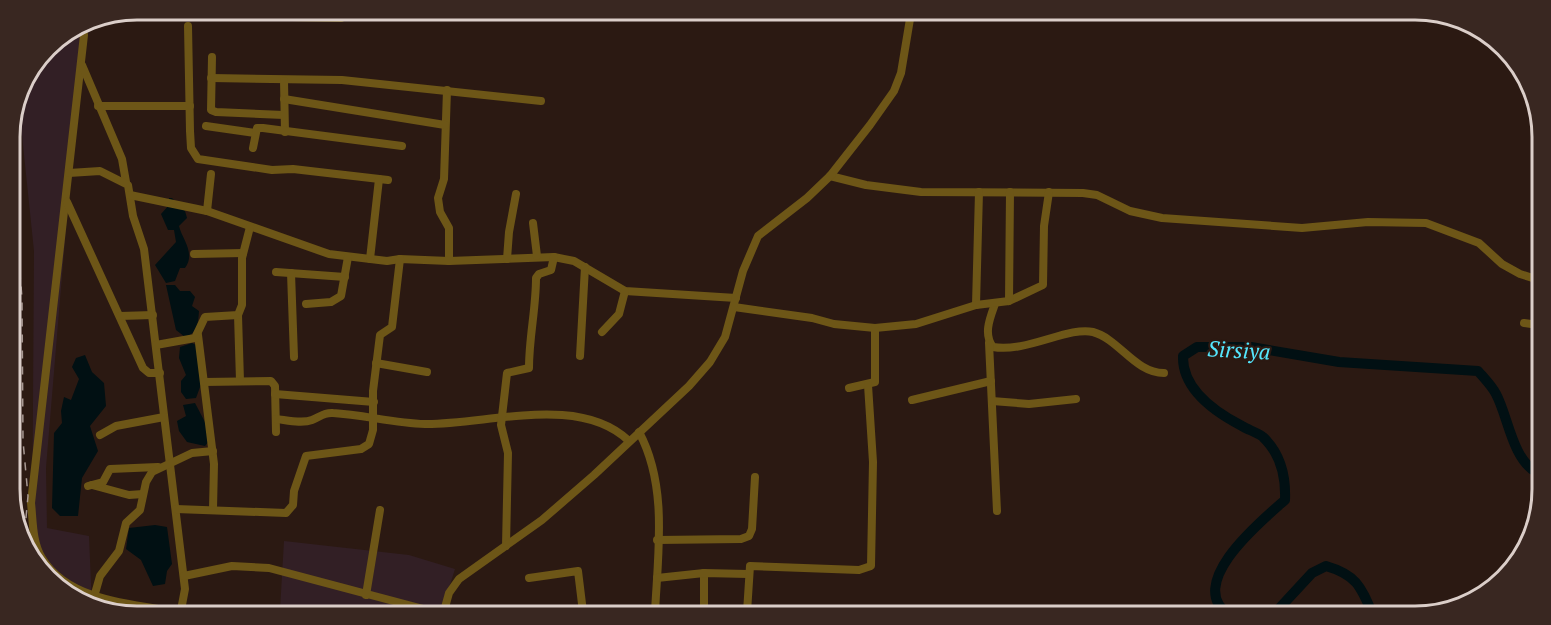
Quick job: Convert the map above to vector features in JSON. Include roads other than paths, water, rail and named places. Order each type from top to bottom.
[{"type":"street","points":[[445,606],[448,593],[459,579],[542,520],[689,386],[710,362],[725,337],[752,244],[758,236],[807,198],[830,176],[894,91],[901,73],[910,20]]},
{"type":"street","points":[[188,26],[192,148],[198,159],[272,170],[293,169],[388,180]]},
{"type":"street","points":[[41,555],[34,534],[32,503],[81,60],[82,33]]},
{"type":"street","points":[[212,57],[211,110],[284,115]]},
{"type":"street","points":[[81,60],[98,106],[122,159],[144,249],[184,576],[185,588],[182,606]]},
{"type":"street","points":[[211,78],[284,81],[342,80],[541,101]]},
{"type":"street","points":[[284,81],[285,132]]},
{"type":"street","points":[[447,90],[444,179],[438,198],[440,212],[449,228],[448,261]]},
{"type":"street","points":[[284,99],[445,125]]},
{"type":"street","points":[[98,106],[190,106]]},
{"type":"street","points":[[206,126],[255,133]]},
{"type":"street","points":[[253,148],[257,128],[402,146]]},
{"type":"street","points":[[69,173],[100,171],[126,182]]},
{"type":"street","points":[[207,211],[210,174]]},
{"type":"street","points":[[830,176],[866,185],[921,192],[1049,192],[1096,195],[1130,211],[1162,218],[1263,227],[1302,228],[1368,222],[1426,223],[1479,243],[1502,264],[1532,278]]},
{"type":"street","points":[[370,259],[379,179]]},
{"type":"street","points":[[976,305],[979,192]]},
{"type":"street","points":[[1009,300],[1010,192]]},
{"type":"street","points":[[734,307],[812,318],[834,324],[875,328],[916,324],[976,305],[995,304],[1009,300],[1043,285],[1044,226],[1049,192]]},
{"type":"street","points":[[507,259],[508,232],[516,194]]},
{"type":"street","points":[[130,195],[207,211],[309,249],[348,257],[387,261],[400,259],[448,261],[554,257],[574,261],[625,291],[736,298]]},
{"type":"street","points":[[66,199],[143,368],[149,374],[160,373]]},
{"type":"street","points":[[533,223],[537,256]]},
{"type":"street","points":[[240,381],[238,315],[242,305],[243,253],[250,227]]},
{"type":"street","points":[[194,254],[243,253]]},
{"type":"street","points":[[306,304],[338,300],[341,296],[348,257]]},
{"type":"street","points":[[506,546],[508,453],[501,425],[507,373],[529,368],[530,334],[537,301],[536,278],[539,274],[551,270],[554,257]]},
{"type":"street","points":[[176,509],[290,511],[306,456],[365,447],[372,437],[380,333],[392,327],[400,259]]},
{"type":"street","points":[[580,356],[585,267]]},
{"type":"street","points":[[276,272],[345,277]]},
{"type":"street","points":[[291,273],[294,357]]},
{"type":"street","points":[[602,332],[619,314],[625,291]]},
{"type":"street","points":[[995,304],[989,321],[989,341],[997,511]]},
{"type":"street","points":[[120,316],[153,315]]},
{"type":"street","points":[[213,509],[213,451],[198,335],[205,317],[238,315]]},
{"type":"street","points":[[1524,323],[1532,324]]},
{"type":"street","points":[[849,388],[875,382],[877,376],[875,328]]},
{"type":"street","points":[[989,341],[993,347],[1010,348],[1085,331],[1095,332],[1144,368],[1155,373],[1164,373]]},
{"type":"street","points":[[156,345],[195,338],[198,335]]},
{"type":"street","points":[[376,363],[428,372]]},
{"type":"street","points":[[204,382],[271,381],[275,394],[276,432]]},
{"type":"street","points":[[912,400],[991,381]]},
{"type":"street","points":[[747,606],[750,566],[859,570],[872,566],[873,462],[868,385]]},
{"type":"street","points":[[275,394],[374,402]]},
{"type":"street","points":[[992,402],[1029,404],[1076,399]]},
{"type":"street","points":[[276,419],[306,421],[333,413],[425,424],[474,422],[503,417],[585,418],[621,433],[629,441]]},
{"type":"street","points":[[100,435],[116,426],[164,417]]},
{"type":"street","points":[[639,432],[656,474],[658,501],[655,606]]},
{"type":"street","points":[[143,494],[129,495],[90,486],[103,482],[110,469],[170,465],[192,453],[213,451]]},
{"type":"street","points":[[94,597],[100,576],[119,551],[126,523],[140,510],[146,482],[158,467]]},
{"type":"street","points":[[657,540],[741,539],[749,536],[752,529],[755,477]]},
{"type":"street","points":[[366,595],[380,510]]},
{"type":"street","points":[[184,576],[232,566],[269,568],[410,606]]},
{"type":"street","points":[[529,579],[578,571],[582,606]]},
{"type":"street","points":[[657,578],[704,573],[748,574]]},
{"type":"street","points":[[704,573],[704,606]]},
{"type":"street","points":[[57,574],[93,597]]},
{"type":"street","points":[[95,597],[143,606]]},
{"type":"waterway","name":"Sirsiya","points":[[1221,605],[1215,587],[1221,571],[1245,537],[1285,500],[1285,482],[1278,458],[1263,437],[1221,414],[1194,389],[1184,368],[1183,356],[1197,347],[1251,347],[1339,362],[1478,371],[1496,394],[1516,447],[1521,457],[1532,469]]},
{"type":"waterway","name":"Sirsiya","points":[[1282,605],[1312,573],[1326,566],[1345,574],[1357,583],[1369,605]]},
{"type":"railway","points":[[20,274],[23,441],[28,496],[25,524]]}]
